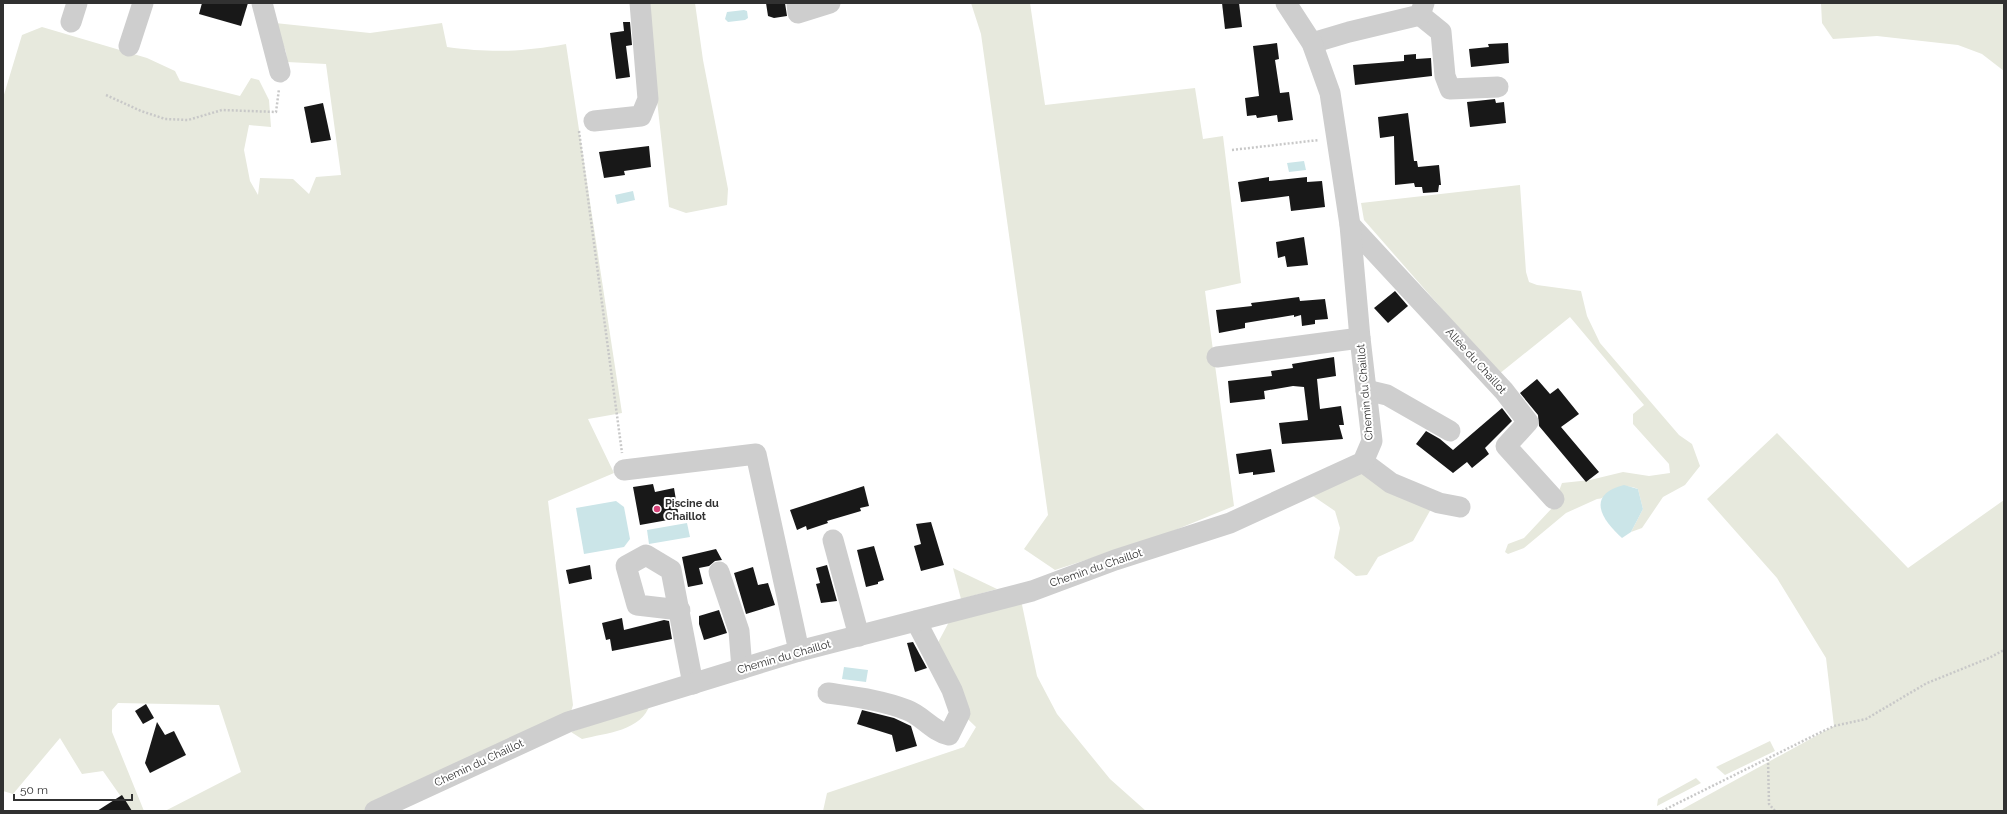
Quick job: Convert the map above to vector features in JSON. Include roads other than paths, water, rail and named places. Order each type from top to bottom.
[{"type":"street","points":[[129,46],[143,3]]},
{"type":"street","points":[[262,3],[280,72]]},
{"type":"street","points":[[594,121],[640,116],[648,100],[640,3]]},
{"type":"street","points":[[797,8],[830,3]]},
{"type":"street","name":"Chemin du Chaillot","points":[[375,811],[568,722],[799,651],[1032,590],[1115,560],[1230,523],[1363,462],[1372,441],[1360,338],[1350,225],[1338,138],[1330,93],[1312,43],[1286,3]]},
{"type":"street","points":[[1312,43],[1422,9],[1441,32],[1445,76],[1450,89],[1498,87]]},
{"type":"street","name":"Allée du Chaillot","points":[[1350,225],[1504,391],[1528,422],[1506,446],[1554,499]]},
{"type":"street","points":[[1217,357],[1360,338]]},
{"type":"street","points":[[1366,390],[1387,395],[1450,432]]},
{"type":"street","points":[[624,470],[756,454],[799,651]]},
{"type":"street","points":[[1363,462],[1391,483],[1439,503],[1460,507]]},
{"type":"street","points":[[833,540],[859,636]]},
{"type":"street","points":[[719,572],[739,631],[742,669]]},
{"type":"street","points":[[680,610],[692,684]]},
{"type":"street","points":[[828,693],[866,698],[909,710],[940,733],[949,735],[960,713],[952,690],[916,621]]},
{"type":"water","points":[[747,11],[748,18],[745,20],[728,22],[725,19],[727,12]]},
{"type":"water","points":[[1304,161],[1306,170],[1289,172],[1287,163]]},
{"type":"water","points":[[633,191],[635,200],[617,204],[615,195]]},
{"type":"water","points":[[1624,485],[1638,489],[1643,509],[1631,532],[1622,538],[1608,524],[1601,508],[1601,501],[1604,495],[1612,489]]},
{"type":"water","points":[[616,501],[624,507],[630,539],[624,547],[584,554],[576,508]]},
{"type":"water","points":[[687,523],[690,537],[649,544],[647,530]]},
{"type":"water","points":[[844,667],[868,670],[866,682],[842,679]]},
{"type":"place","name":"Piscine du Chaillot","points":[[657,509]]}]
